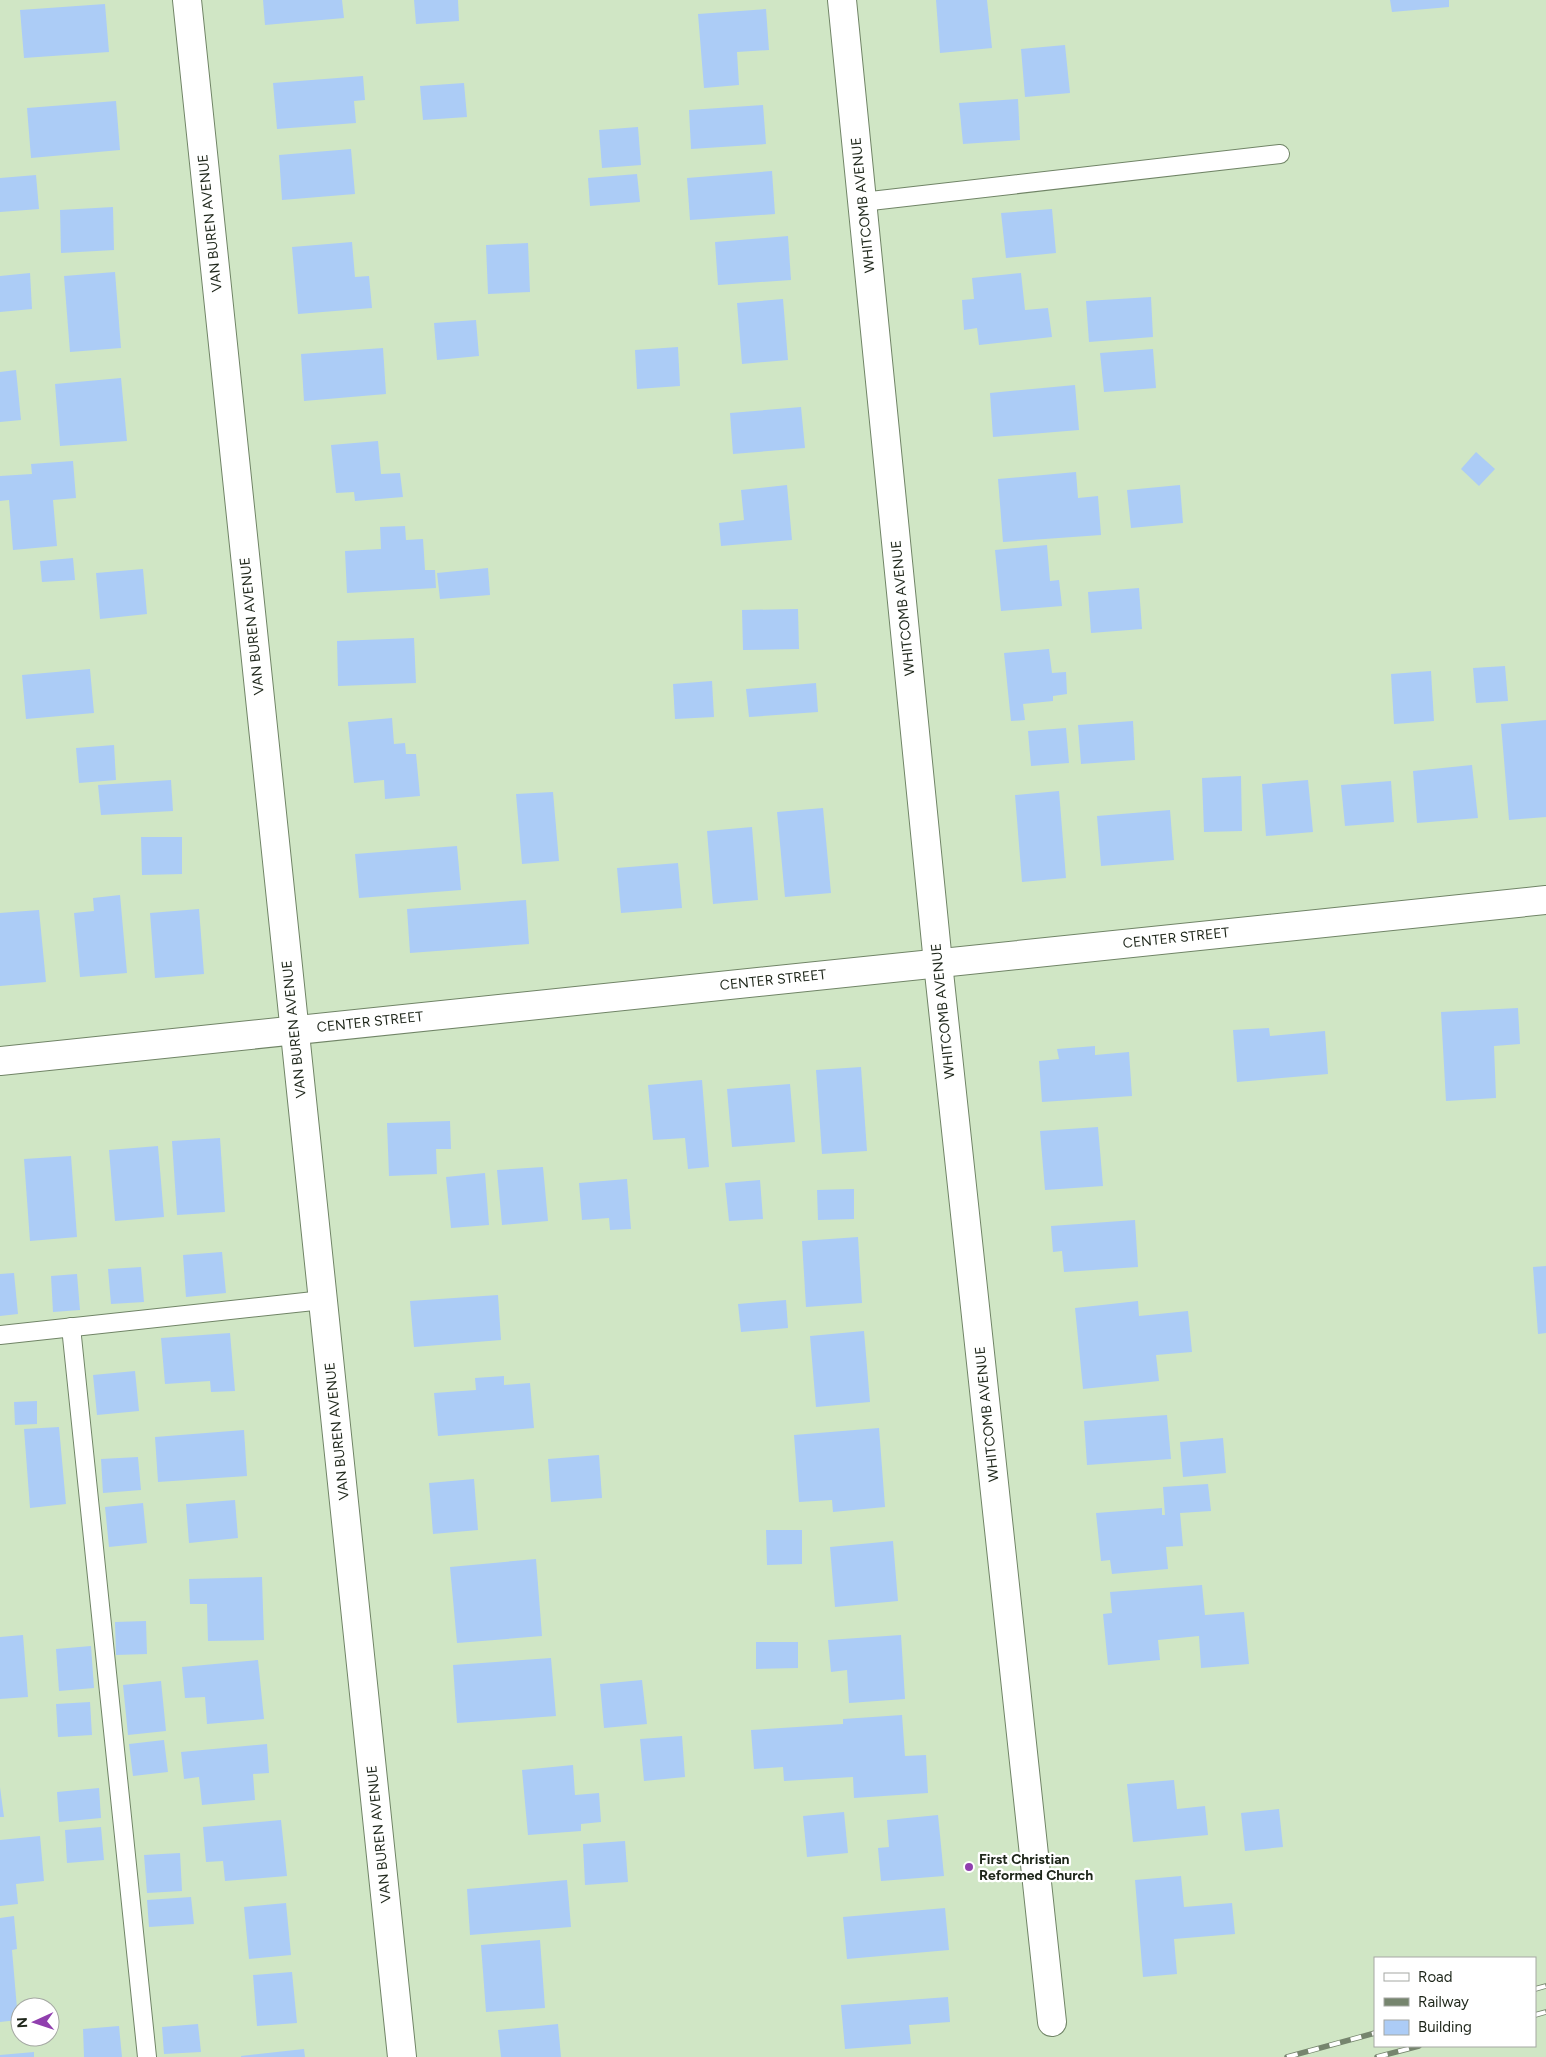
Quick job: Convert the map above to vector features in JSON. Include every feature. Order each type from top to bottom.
[{"type":"street","name":"VAN BUREN AVENUE","points":[[187,0],[402,2057]]},
{"type":"street","name":"WHITCOMB AVENUE","points":[[842,0],[938,963],[1052,2022]]},
{"type":"street","name":"CENTER STREET","points":[[0,1061],[1546,900]]},
{"type":"lane","points":[[862,202],[1280,154]]},
{"type":"lane","points":[[0,1335],[323,1300]]},
{"type":"lane","points":[[71,1327],[147,2057]]},
{"type":"building","points":[[263,0],[342,0],[344,18],[265,25]]},
{"type":"building","points":[[414,0],[458,0],[459,21],[416,24]]},
{"type":"building","points":[[936,0],[987,0],[992,48],[940,53]]},
{"type":"building","points":[[1390,0],[1449,0],[1449,7],[1392,12]]},
{"type":"building","points":[[105,4],[109,52],[24,58],[20,10]]},
{"type":"building","points":[[766,9],[769,50],[737,52],[739,85],[704,88],[698,14]]},
{"type":"building","points":[[1065,45],[1070,93],[1025,97],[1021,49]]},
{"type":"building","points":[[363,76],[365,100],[354,101],[356,123],[277,129],[273,83]]},
{"type":"building","points":[[464,83],[467,117],[423,120],[420,86]]},
{"type":"building","points":[[1018,99],[1020,140],[963,144],[959,103]]},
{"type":"building","points":[[116,101],[120,150],[31,158],[27,108]]},
{"type":"building","points":[[763,105],[766,144],[691,149],[689,110]]},
{"type":"building","points":[[638,127],[641,165],[602,168],[599,130]]},
{"type":"building","points":[[351,149],[355,194],[282,200],[279,155]]},
{"type":"building","points":[[772,171],[775,214],[690,220],[687,178]]},
{"type":"building","points":[[637,174],[640,202],[590,206],[588,178]]},
{"type":"building","points":[[36,175],[39,209],[0,212],[0,178]]},
{"type":"building","points":[[113,207],[114,250],[61,253],[60,210]]},
{"type":"building","points":[[1052,209],[1056,253],[1006,258],[1001,213]]},
{"type":"building","points":[[788,236],[791,280],[718,285],[715,242]]},
{"type":"building","points":[[352,242],[355,277],[369,276],[372,308],[298,314],[292,247]]},
{"type":"building","points":[[528,243],[530,292],[488,294],[486,245]]},
{"type":"building","points":[[115,272],[121,348],[70,352],[64,276]]},
{"type":"building","points":[[30,273],[32,309],[0,312],[0,276]]},
{"type":"building","points":[[1021,273],[1025,310],[1048,308],[1052,337],[979,345],[977,328],[964,330],[962,300],[974,299],[972,278]]},
{"type":"building","points":[[1151,297],[1153,337],[1089,342],[1086,301]]},
{"type":"building","points":[[783,299],[788,360],[742,364],[737,303]]},
{"type":"building","points":[[476,320],[479,356],[437,360],[434,323]]},
{"type":"building","points":[[678,347],[680,386],[637,389],[635,350]]},
{"type":"building","points":[[383,348],[386,394],[304,401],[301,354]]},
{"type":"building","points":[[1153,349],[1156,388],[1104,392],[1100,353]]},
{"type":"building","points":[[16,370],[21,420],[0,422],[0,372]]},
{"type":"building","points":[[121,378],[127,441],[60,446],[55,384]]},
{"type":"building","points":[[1075,385],[1079,430],[993,437],[990,393]]},
{"type":"building","points":[[801,407],[805,448],[733,454],[730,413]]},
{"type":"building","points":[[378,441],[381,474],[400,473],[403,497],[355,501],[354,492],[336,493],[331,445]]},
{"type":"building","points":[[1476,452],[1495,469],[1479,486],[1461,469]]},
{"type":"building","points":[[73,461],[76,498],[53,500],[57,546],[13,550],[9,500],[0,501],[0,476],[32,474],[31,464]]},
{"type":"building","points":[[1076,472],[1078,498],[1098,496],[1101,535],[1003,542],[998,479]]},
{"type":"building","points":[[787,485],[792,540],[721,546],[719,523],[744,520],[741,490]]},
{"type":"building","points":[[1180,485],[1183,523],[1131,528],[1127,490]]},
{"type":"building","points":[[405,526],[406,540],[423,539],[425,570],[435,570],[436,588],[347,593],[345,551],[381,549],[380,527]]},
{"type":"building","points":[[1047,545],[1050,581],[1059,580],[1062,606],[1001,611],[995,550]]},
{"type":"building","points":[[73,558],[75,580],[42,582],[40,561]]},
{"type":"building","points":[[488,568],[490,595],[440,599],[437,573]]},
{"type":"building","points":[[143,569],[147,614],[100,619],[96,573]]},
{"type":"building","points":[[1139,588],[1142,629],[1091,633],[1088,592]]},
{"type":"building","points":[[798,609],[799,649],[743,650],[742,610]]},
{"type":"building","points":[[414,638],[416,683],[338,686],[337,641]]},
{"type":"building","points":[[1049,649],[1052,673],[1066,672],[1067,694],[1053,696],[1053,701],[1023,704],[1025,720],[1011,721],[1004,653]]},
{"type":"building","points":[[1505,666],[1508,701],[1476,703],[1473,668]]},
{"type":"building","points":[[90,669],[94,713],[26,719],[22,675]]},
{"type":"building","points":[[1431,671],[1434,721],[1394,724],[1391,674]]},
{"type":"building","points":[[712,681],[714,717],[675,719],[673,684]]},
{"type":"building","points":[[816,683],[818,712],[749,717],[746,689]]},
{"type":"building","points":[[392,718],[394,744],[405,743],[406,754],[416,754],[420,796],[385,799],[384,780],[354,783],[348,722]]},
{"type":"building","points":[[1546,720],[1546,817],[1509,820],[1501,724]]},
{"type":"building","points":[[1133,721],[1135,760],[1081,764],[1078,725]]},
{"type":"building","points":[[1066,728],[1069,763],[1031,766],[1028,731]]},
{"type":"building","points":[[114,745],[116,780],[79,783],[76,748]]},
{"type":"building","points":[[1472,765],[1478,818],[1417,823],[1413,771]]},
{"type":"building","points":[[1241,776],[1242,831],[1204,832],[1202,778]]},
{"type":"building","points":[[171,780],[173,811],[101,815],[98,785]]},
{"type":"building","points":[[1308,780],[1313,832],[1266,836],[1262,784]]},
{"type":"building","points":[[1391,781],[1394,822],[1345,826],[1341,785]]},
{"type":"building","points":[[1059,791],[1066,878],[1022,882],[1015,795]]},
{"type":"building","points":[[553,792],[559,861],[522,864],[516,794]]},
{"type":"building","points":[[823,808],[831,893],[785,897],[777,812]]},
{"type":"building","points":[[1170,810],[1174,860],[1101,866],[1097,816]]},
{"type":"building","points":[[752,827],[758,900],[713,904],[707,831]]},
{"type":"building","points":[[141,837],[182,837],[182,874],[142,875]]},
{"type":"building","points":[[457,846],[461,890],[359,898],[355,854]]},
{"type":"building","points":[[678,863],[682,908],[621,913],[617,868]]},
{"type":"building","points":[[120,895],[127,973],[80,977],[74,913],[94,911],[93,898]]},
{"type":"building","points":[[526,900],[529,944],[410,953],[407,909]]},
{"type":"building","points":[[199,909],[204,974],[155,978],[150,913]]},
{"type":"building","points":[[39,910],[46,982],[0,986],[0,913]]},
{"type":"building","points":[[1518,1008],[1520,1044],[1494,1046],[1496,1098],[1446,1101],[1441,1012]]},
{"type":"building","points":[[1269,1028],[1270,1036],[1325,1031],[1328,1074],[1237,1082],[1233,1030]]},
{"type":"building","points":[[1095,1046],[1095,1055],[1129,1052],[1132,1096],[1042,1102],[1039,1061],[1059,1059],[1057,1049]]},
{"type":"building","points":[[861,1067],[867,1151],[822,1154],[816,1070]]},
{"type":"building","points":[[702,1080],[709,1167],[688,1169],[685,1138],[653,1140],[648,1085]]},
{"type":"building","points":[[790,1084],[795,1142],[732,1147],[727,1089]]},
{"type":"building","points":[[450,1121],[451,1149],[436,1149],[437,1174],[389,1176],[387,1123]]},
{"type":"building","points":[[1098,1127],[1103,1186],[1045,1190],[1040,1131]]},
{"type":"building","points":[[220,1138],[225,1212],[177,1215],[172,1141]]},
{"type":"building","points":[[158,1146],[164,1217],[115,1221],[109,1150]]},
{"type":"building","points":[[71,1156],[77,1237],[30,1241],[24,1159]]},
{"type":"building","points":[[543,1167],[548,1221],[502,1225],[497,1170]]},
{"type":"building","points":[[485,1173],[489,1225],[451,1228],[446,1177]]},
{"type":"building","points":[[627,1179],[631,1229],[610,1230],[609,1218],[582,1220],[579,1183]]},
{"type":"building","points":[[760,1180],[763,1219],[729,1221],[725,1183]]},
{"type":"building","points":[[854,1189],[854,1219],[818,1220],[817,1190]]},
{"type":"building","points":[[1135,1220],[1138,1267],[1064,1272],[1062,1251],[1053,1252],[1051,1226]]},
{"type":"building","points":[[858,1237],[862,1303],[806,1307],[802,1241]]},
{"type":"building","points":[[222,1252],[226,1293],[186,1297],[183,1255]]},
{"type":"building","points":[[1546,1266],[1546,1333],[1538,1334],[1533,1267]]},
{"type":"building","points":[[141,1267],[144,1302],[111,1304],[108,1269]]},
{"type":"building","points":[[14,1273],[18,1314],[0,1316],[0,1274]]},
{"type":"building","points":[[77,1274],[80,1310],[53,1312],[51,1276]]},
{"type":"building","points":[[498,1295],[501,1340],[414,1347],[410,1301]]},
{"type":"building","points":[[786,1300],[788,1328],[741,1332],[738,1304]]},
{"type":"building","points":[[1138,1301],[1139,1316],[1188,1311],[1192,1352],[1156,1355],[1159,1381],[1083,1389],[1075,1308]]},
{"type":"building","points":[[864,1331],[870,1402],[816,1407],[810,1336]]},
{"type":"building","points":[[230,1333],[235,1391],[211,1392],[210,1381],[165,1384],[161,1338]]},
{"type":"building","points":[[135,1371],[139,1411],[97,1415],[93,1375]]},
{"type":"building","points":[[504,1376],[504,1385],[530,1383],[534,1428],[438,1436],[434,1393],[476,1390],[475,1378]]},
{"type":"building","points":[[37,1401],[37,1424],[15,1425],[14,1402]]},
{"type":"building","points":[[1167,1415],[1171,1459],[1087,1465],[1084,1421]]},
{"type":"building","points":[[59,1427],[66,1504],[30,1508],[24,1429]]},
{"type":"building","points":[[879,1428],[885,1507],[833,1512],[832,1500],[799,1502],[794,1435]]},
{"type":"building","points":[[244,1430],[247,1476],[158,1482],[155,1437]]},
{"type":"building","points":[[1223,1438],[1226,1473],[1183,1477],[1180,1442]]},
{"type":"building","points":[[599,1455],[602,1498],[551,1502],[548,1459]]},
{"type":"building","points":[[138,1457],[141,1490],[103,1493],[101,1459]]},
{"type":"building","points":[[474,1479],[478,1530],[433,1534],[429,1483]]},
{"type":"building","points":[[1208,1484],[1211,1511],[1180,1513],[1183,1546],[1166,1547],[1168,1569],[1112,1574],[1110,1560],[1101,1561],[1096,1513],[1162,1508],[1162,1515],[1165,1515],[1163,1487]]},
{"type":"building","points":[[235,1500],[238,1538],[189,1543],[186,1504]]},
{"type":"building","points":[[143,1503],[147,1543],[109,1547],[105,1507]]},
{"type":"building","points":[[766,1530],[802,1530],[802,1564],[767,1565]]},
{"type":"building","points":[[893,1541],[898,1601],[835,1607],[830,1547]]},
{"type":"building","points":[[536,1559],[542,1636],[457,1643],[450,1567]]},
{"type":"building","points":[[262,1577],[264,1640],[208,1641],[207,1604],[190,1604],[189,1579]]},
{"type":"building","points":[[1202,1585],[1205,1615],[1244,1612],[1249,1664],[1201,1668],[1199,1636],[1158,1640],[1160,1660],[1108,1665],[1103,1614],[1112,1613],[1110,1592]]},
{"type":"building","points":[[146,1621],[147,1654],[116,1655],[115,1622]]},
{"type":"building","points":[[23,1635],[28,1697],[0,1699],[0,1637]]},
{"type":"building","points":[[901,1635],[905,1699],[849,1703],[847,1670],[831,1672],[828,1640]]},
{"type":"building","points":[[756,1642],[798,1642],[798,1668],[756,1669]]},
{"type":"building","points":[[91,1646],[94,1688],[59,1691],[56,1649]]},
{"type":"building","points":[[551,1658],[556,1716],[457,1723],[453,1665]]},
{"type":"building","points":[[258,1660],[264,1719],[207,1724],[205,1697],[185,1698],[182,1667]]},
{"type":"building","points":[[642,1680],[647,1724],[604,1728],[600,1684]]},
{"type":"building","points":[[161,1681],[166,1731],[128,1735],[123,1685]]},
{"type":"building","points":[[90,1702],[92,1735],[58,1737],[56,1704]]},
{"type":"building","points":[[902,1715],[905,1756],[926,1755],[928,1793],[854,1798],[853,1777],[784,1781],[783,1767],[754,1769],[751,1730],[843,1724],[843,1719]]},
{"type":"building","points":[[682,1736],[685,1777],[644,1781],[640,1739]]},
{"type":"building","points":[[164,1740],[168,1772],[133,1776],[129,1744]]},
{"type":"building","points":[[267,1744],[269,1773],[253,1774],[255,1800],[202,1805],[199,1777],[184,1779],[181,1752]]},
{"type":"building","points":[[573,1765],[575,1795],[599,1793],[601,1822],[581,1824],[581,1831],[528,1835],[522,1770]]},
{"type":"building","points":[[1174,1780],[1177,1809],[1205,1806],[1208,1835],[1133,1842],[1127,1784]]},
{"type":"building","points":[[0,1787],[4,1817],[0,1817]]},
{"type":"building","points":[[99,1788],[101,1818],[59,1822],[57,1792]]},
{"type":"building","points":[[1279,1809],[1283,1847],[1245,1851],[1241,1813]]},
{"type":"building","points":[[844,1812],[848,1853],[807,1857],[803,1816]]},
{"type":"building","points":[[938,1815],[944,1876],[881,1881],[878,1848],[889,1847],[887,1820]]},
{"type":"building","points":[[281,1820],[287,1876],[225,1881],[223,1861],[206,1862],[203,1827]]},
{"type":"building","points":[[101,1827],[104,1860],[67,1863],[65,1830]]},
{"type":"building","points":[[40,1836],[44,1881],[16,1884],[18,1904],[0,1906],[0,1840]]},
{"type":"building","points":[[625,1841],[628,1882],[585,1885],[583,1844]]},
{"type":"building","points":[[180,1853],[182,1891],[147,1893],[144,1855]]},
{"type":"building","points":[[1181,1876],[1184,1907],[1232,1903],[1235,1934],[1174,1939],[1177,1974],[1143,1977],[1135,1880]]},
{"type":"building","points":[[567,1880],[571,1927],[470,1935],[467,1889]]},
{"type":"building","points":[[191,1897],[194,1924],[149,1927],[147,1900]]},
{"type":"building","points":[[286,1903],[291,1955],[249,1959],[244,1907]]},
{"type":"building","points":[[945,1908],[949,1950],[847,1959],[843,1917]]},
{"type":"building","points":[[14,1916],[17,1949],[12,1950],[16,1997],[10,1997],[10,2021],[0,2022],[0,1918]]},
{"type":"building","points":[[540,1940],[545,2008],[486,2012],[481,1945]]},
{"type":"building","points":[[292,1972],[297,2023],[257,2026],[253,1975]]},
{"type":"building","points":[[948,1997],[950,2022],[909,2025],[911,2044],[845,2049],[841,2005]]},
{"type":"building","points":[[198,2024],[201,2052],[164,2054],[162,2027]]},
{"type":"building","points":[[558,2024],[561,2057],[501,2057],[498,2030]]},
{"type":"building","points":[[119,2026],[122,2057],[84,2057],[83,2029]]},
{"type":"building","points":[[304,2049],[305,2057],[241,2057],[241,2056]]},
{"type":"building","points":[[34,2052],[34,2057],[0,2057],[0,2055]]},
{"type":"railway","points":[[1536,1989],[1546,1986]]},
{"type":"railway","points":[[1536,2015],[1546,2012]]},
{"type":"railway","points":[[1287,2057],[1374,2033]]},
{"type":"railway","points":[[1377,2057],[1415,2047]]},
{"type":"place","name":"First Christian Reformed Church","points":[[969,1867]]}]
